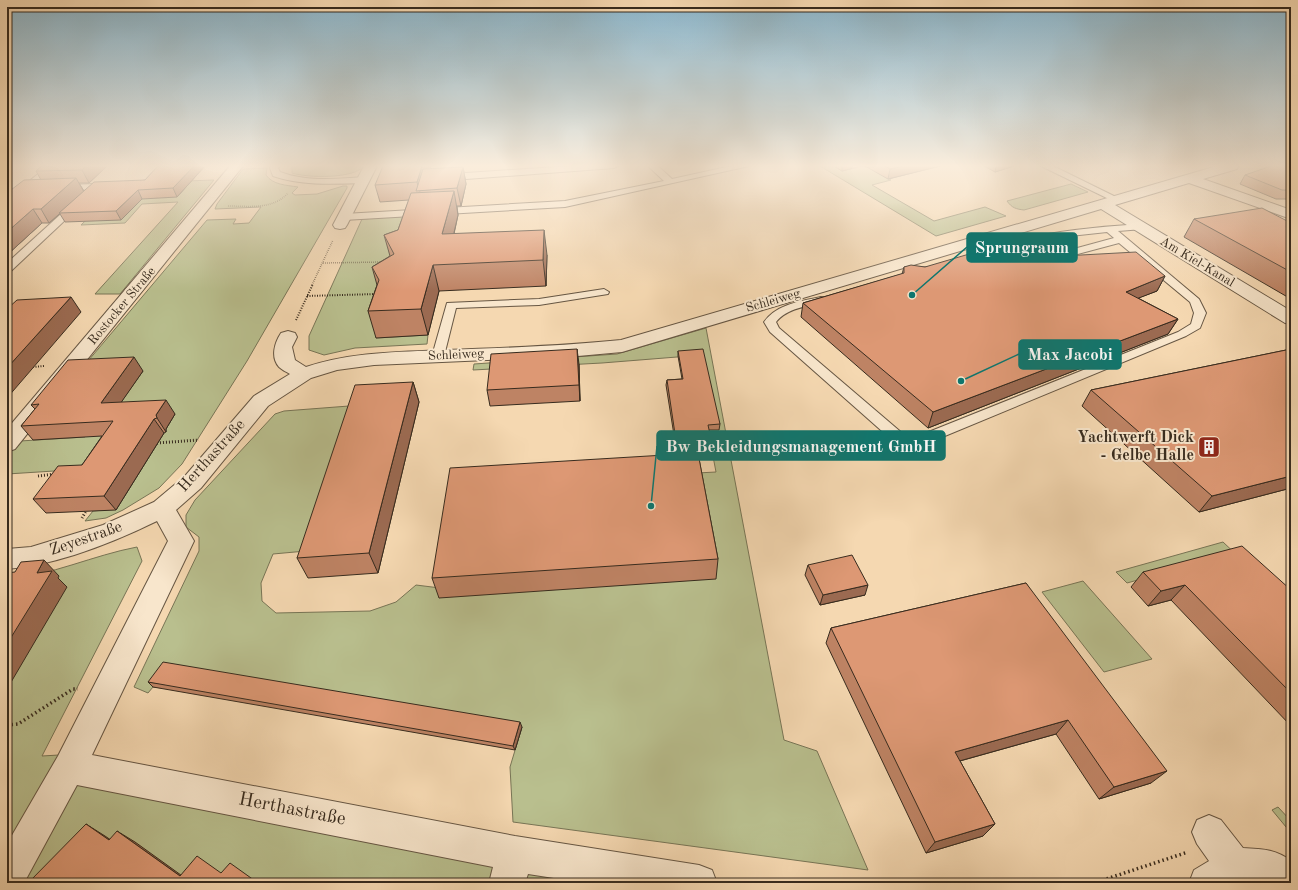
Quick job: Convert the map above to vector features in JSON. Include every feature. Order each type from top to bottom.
[{"type":"street","name":"Rostocker Straße","points":[[7,444],[204,208]]},
{"type":"street","points":[[342,221],[349,208]]},
{"type":"street","name":"Schleiweg","points":[[304,374],[334,364],[374,359],[578,350],[622,346],[1091,208]]},
{"type":"street","name":"Am Kiel-Kanal","points":[[1117,208],[1140,227],[1291,319]]},
{"type":"street","points":[[1270,208],[1291,215]]},
{"type":"street","points":[[288,337],[283,347],[286,363],[304,374]]},
{"type":"street","name":"Herthastraße","points":[[162,508],[193,482],[261,401],[304,374]]},
{"type":"street","points":[[7,879],[69,767],[181,541],[162,508]]},
{"type":"street","name":"Zeyestraße","points":[[7,559],[31,557],[110,533],[162,508]]},
{"type":"street","name":"Herthastraße","points":[[69,767],[511,868],[699,883]]},
{"type":"street","points":[[1216,856],[1270,867],[1290,883]]},
{"type":"lane","points":[[7,269],[74,208]]},
{"type":"lane","points":[[342,221],[519,208]]},
{"type":"lane","points":[[1001,247],[1037,237],[1140,227]]},
{"type":"lane","points":[[835,296],[781,312],[770,322],[774,330],[897,437],[913,441],[935,435],[1182,334],[1196,326],[1200,314],[1195,301],[1109,229]]},
{"type":"lane","points":[[1015,243],[1042,254],[1059,256],[1121,239]]},
{"type":"lane","points":[[438,356],[450,305],[539,302],[604,292]]},
{"type":"path","points":[[288,337],[342,221]]},
{"type":"path","points":[[323,263],[384,262]]},
{"type":"path","points":[[308,296],[380,294]]},
{"type":"path","points":[[157,443],[167,443]]},
{"type":"path","points":[[38,476],[60,474]]},
{"type":"path","points":[[7,725],[18,724],[73,689],[106,694]]},
{"type":"path","points":[[1094,883],[1216,856]]},
{"type":"green space","points":[[99,208],[139,208],[125,223],[81,225]]},
{"type":"green space","points":[[173,208],[191,208],[120,294],[95,294]]},
{"type":"green space","points":[[216,208],[249,208],[215,209]]},
{"type":"green space","points":[[261,208],[336,208],[247,361],[182,464],[159,488],[123,510],[106,518],[85,521],[93,511],[116,509],[174,414],[86,469],[7,474],[7,457],[20,441],[85,437],[77,374],[207,220],[236,219],[233,224],[249,223]]},
{"type":"green space","points":[[889,208],[911,208],[934,221],[983,208],[1006,216],[936,236]]},
{"type":"green space","points":[[1014,208],[1033,208],[1024,210]]},
{"type":"green space","points":[[406,216],[376,338],[428,335],[427,344],[355,348],[324,355],[309,350],[309,336],[362,219]]},
{"type":"green space","points":[[706,328],[784,740],[817,751],[868,870],[513,822],[510,767],[522,727],[153,687],[148,693],[134,687],[199,551],[199,537],[186,527],[186,515],[195,500],[275,414],[284,411],[362,405],[317,550],[273,554],[261,583],[262,601],[276,613],[370,611],[396,602],[416,585],[440,588],[439,598],[697,473],[716,472],[708,430],[702,355],[602,363],[473,370],[474,364],[617,354]]},
{"type":"green space","points":[[1223,542],[1291,606],[1145,578],[1127,583],[1116,572]]},
{"type":"green space","points":[[137,547],[142,561],[42,756],[76,754],[7,874],[7,579],[56,570]]},
{"type":"green space","points":[[1083,581],[1152,659],[1104,672],[1042,592]]},
{"type":"green space","points":[[69,767],[699,883],[7,883]]},
{"type":"green space","points":[[1278,807],[1291,821],[1291,833],[1272,810]]},
{"type":"building","points":[[7,208],[43,208],[41,209],[33,209],[7,232]]},
{"type":"building","points":[[65,208],[120,208],[116,211],[59,213]]},
{"type":"building","points":[[406,208],[449,208],[442,234],[544,230],[543,260],[433,265],[421,309],[368,311],[379,280],[372,267],[394,254],[384,235],[398,230]]},
{"type":"building","points":[[1262,208],[1291,223],[1291,272],[1194,219]]},
{"type":"building","points":[[1027,237],[1063,256],[1136,252],[1165,276],[1126,292],[1178,319],[933,412],[803,303],[904,273],[904,267],[911,265],[925,267]]},
{"type":"building","points":[[71,297],[7,368],[7,309],[17,300]]},
{"type":"building","points":[[577,349],[579,385],[487,390],[491,354]]},
{"type":"building","points":[[703,349],[720,424],[708,425],[714,453],[678,454],[667,380],[683,379],[678,351]]},
{"type":"building","name":"Yachtwerft Dick - Gelbe Halle","points":[[1291,349],[1291,476],[1212,496],[1091,390]]},
{"type":"building","points":[[134,357],[101,403],[166,400],[156,415],[157,418],[154,419],[104,496],[33,499],[58,466],[82,465],[113,421],[21,426],[39,404],[31,405],[68,360]]},
{"type":"building","points":[[413,382],[369,553],[297,558],[355,385]]},
{"type":"building","points":[[698,453],[718,559],[432,578],[450,468]]},
{"type":"building","points":[[1242,546],[1291,590],[1291,693],[1185,585],[1161,591],[1143,572]]},
{"type":"building","points":[[852,555],[868,585],[823,595],[808,565]]},
{"type":"building","points":[[44,560],[37,573],[52,571],[7,644],[7,573],[15,572],[21,562]]},
{"type":"building","points":[[1026,583],[1167,771],[1114,787],[1068,720],[955,752],[995,824],[935,842],[831,628]]},
{"type":"building","points":[[163,662],[520,722],[513,746],[148,682]]},
{"type":"building","points":[[86,824],[109,840],[117,831],[180,876],[197,856],[221,873],[230,863],[258,883],[30,883],[29,882]]},
{"type":"place","name":"Sprungraum","points":[[912,295]]},
{"type":"place","name":"Max Jacobi","points":[[961,381]]},
{"type":"place","name":"Yachtwerft Dick - Gelbe Halle","points":[[1209,447]]},
{"type":"place","name":"Bw Bekleidungsmanagement GmbH","points":[[651,506]]}]
